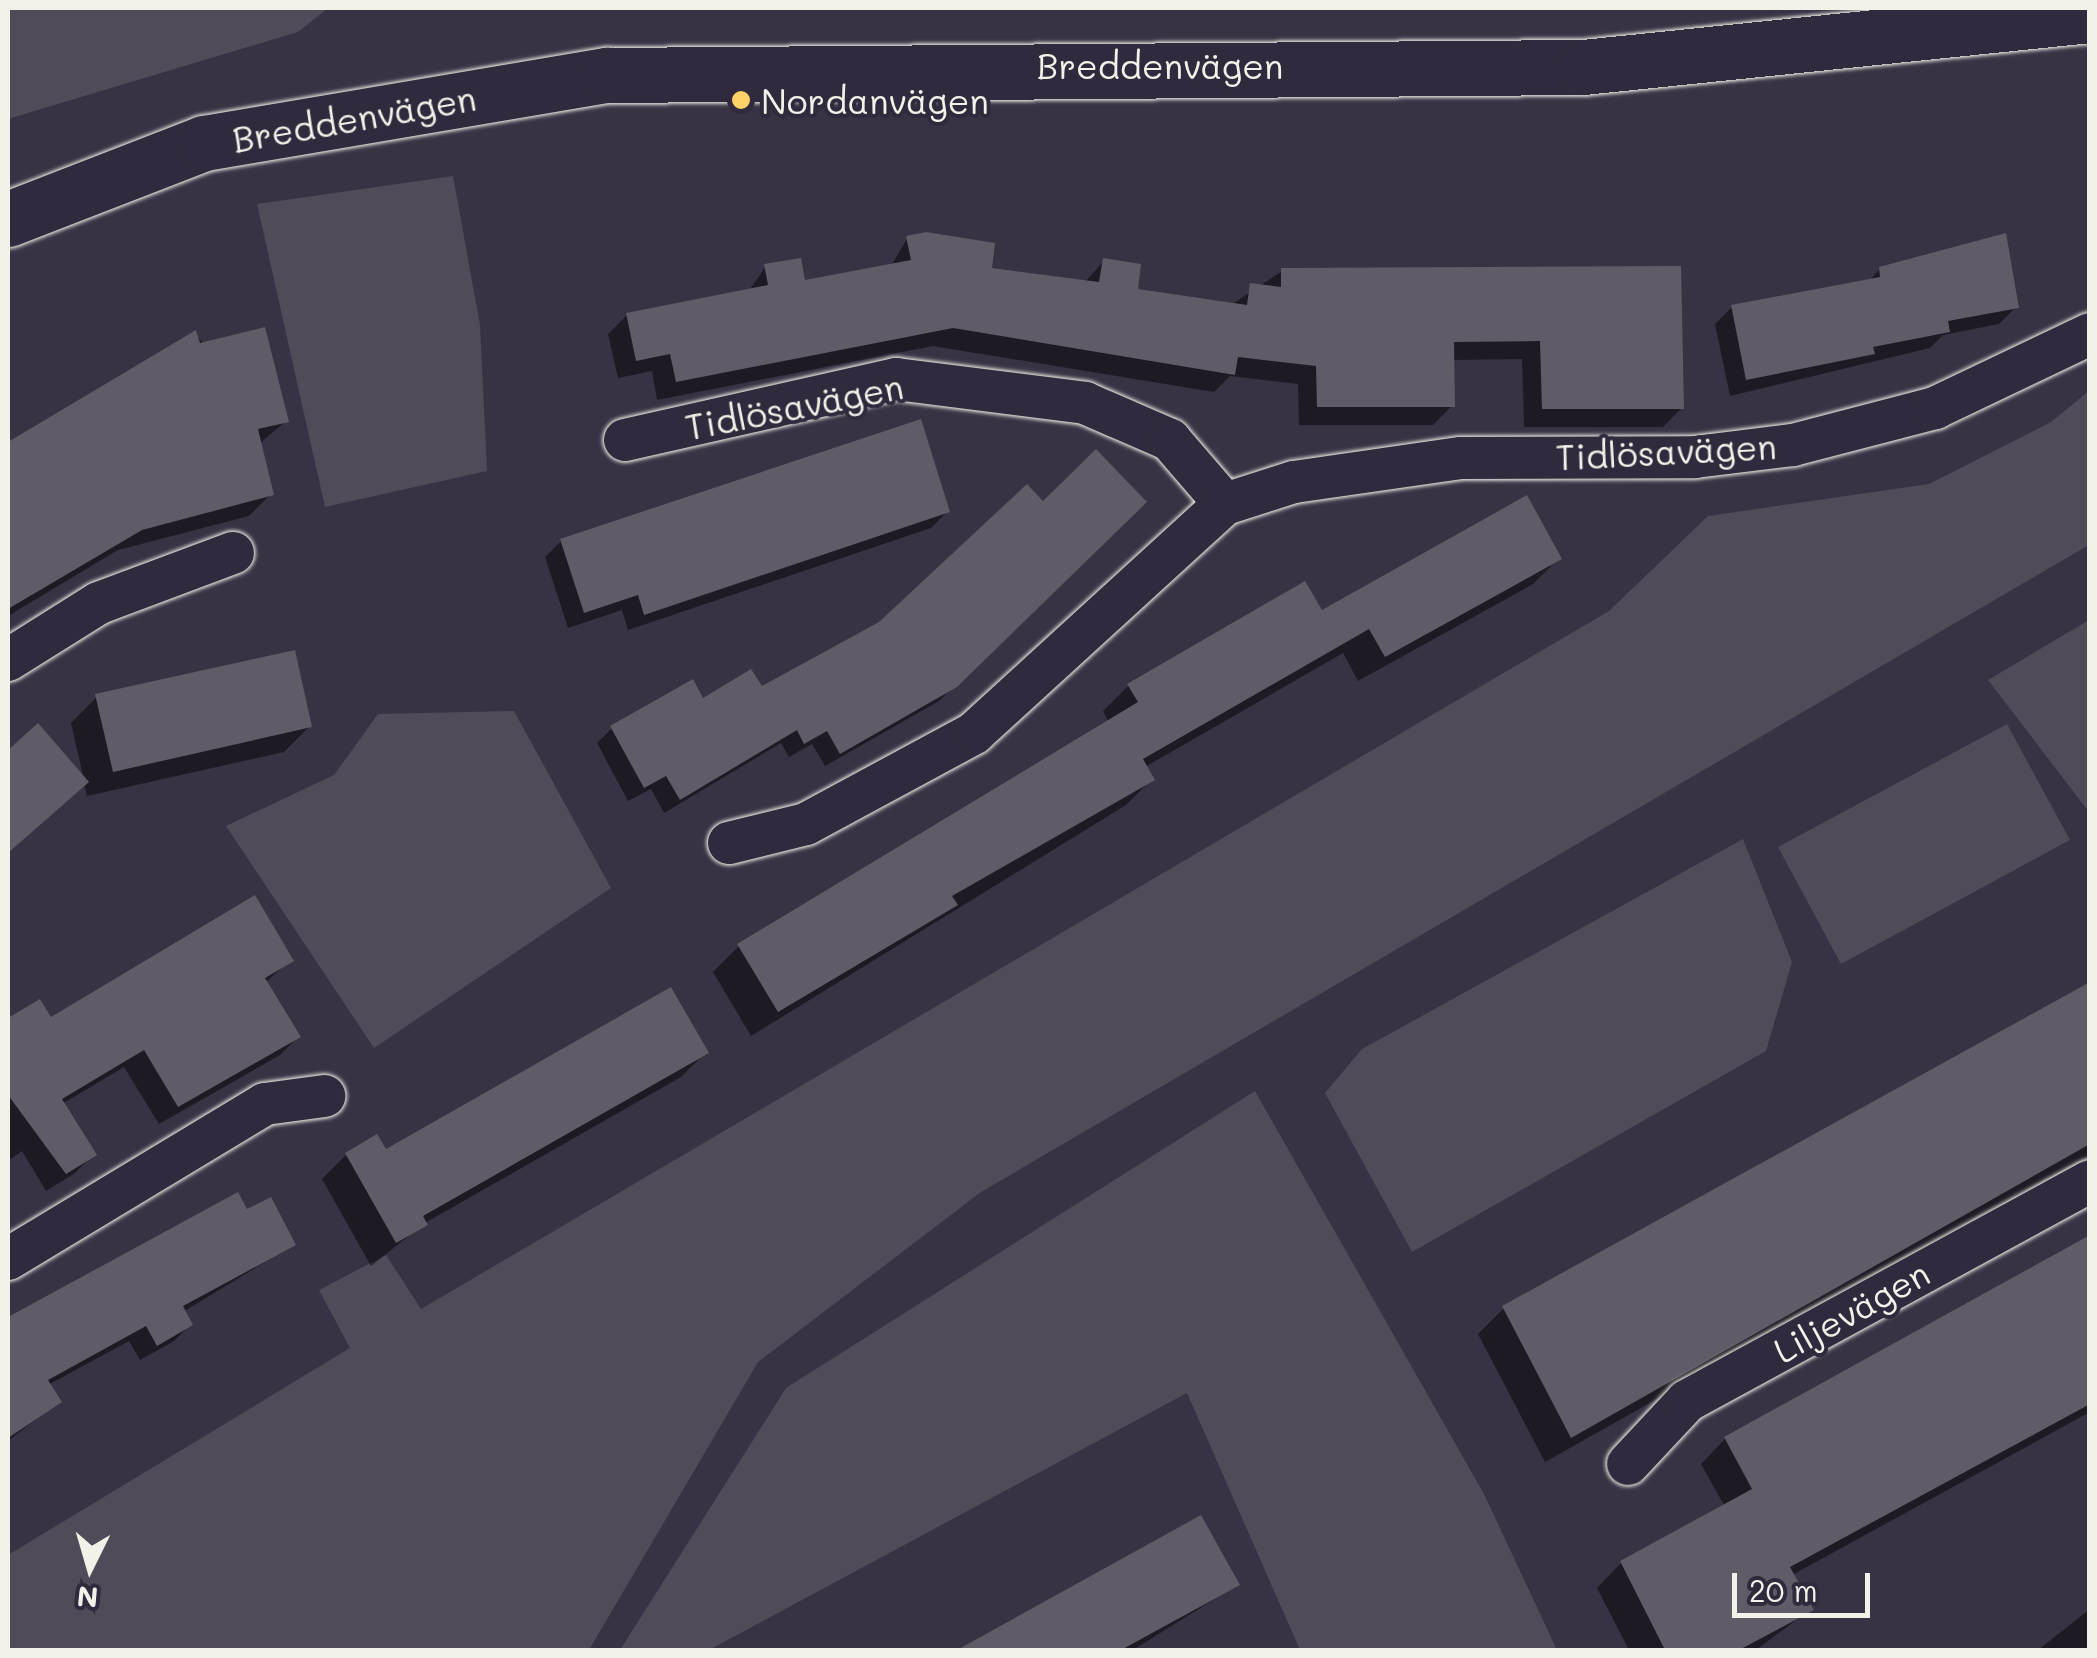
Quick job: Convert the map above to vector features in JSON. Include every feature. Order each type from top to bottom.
[{"type":"street","name":"Breddenvägen","points":[[8,219],[204,143],[607,75],[1583,67],[1851,26],[2090,15]]},
{"type":"street","name":"Tidlösavägen","points":[[729,842],[806,824],[974,733],[1225,504],[1294,482],[1461,458],[1695,457],[1792,445],[1935,408],[2090,334]]},
{"type":"street","name":"Tidlösavägen","points":[[625,440],[896,380],[1085,403],[1170,440],[1225,504]]},
{"type":"street","points":[[8,660],[99,603],[233,554]]},
{"type":"street","points":[[8,1258],[265,1104],[324,1096]]},
{"type":"street","name":"Liljevägen","points":[[1628,1464],[1687,1401],[2090,1181]]},
{"type":"shaded area","points":[[8,8],[328,8],[298,32],[8,119]]},
{"type":"shaded area","points":[[453,176],[480,325],[487,471],[325,507],[257,204]]},
{"type":"shaded area","points":[[2089,391],[2089,545],[981,1192],[758,1362],[589,1650],[8,1650],[8,1555],[350,1348],[319,1290],[386,1255],[421,1309],[1609,611],[1708,516],[1929,484],[2051,422]]},
{"type":"shaded area","points":[[2089,620],[2089,812],[1988,680]]},
{"type":"shaded area","points":[[514,711],[611,888],[374,1048],[226,826],[334,775],[378,714]]},
{"type":"shaded area","points":[[2007,724],[2070,840],[1841,964],[1778,847]]},
{"type":"shaded area","points":[[1743,839],[1792,962],[1766,1051],[1412,1252],[1325,1093],[1362,1049]]},
{"type":"shaded area","points":[[1255,1091],[1484,1494],[1557,1650],[1300,1650],[1187,1393],[709,1650],[620,1650],[786,1388]]},
{"type":"building","points":[[926,232],[995,243],[992,268],[1099,282],[1103,258],[1141,264],[1138,289],[1247,305],[1250,283],[1281,287],[1281,268],[1681,266],[1684,409],[1542,409],[1540,341],[1454,342],[1455,407],[1317,407],[1316,366],[1238,357],[1235,375],[953,328],[676,382],[670,354],[636,361],[626,313],[768,285],[764,264],[801,258],[805,280],[911,260],[906,236]]},
{"type":"building","points":[[2006,233],[2019,308],[1948,321],[1950,332],[1873,347],[1875,354],[1746,380],[1731,305],[1880,277],[1879,267]]},
{"type":"building","points":[[265,327],[289,422],[258,429],[274,495],[142,530],[8,609],[8,442],[196,330],[200,343]]},
{"type":"building","points":[[921,419],[950,512],[644,615],[638,595],[584,613],[560,539]]},
{"type":"building","points":[[1096,449],[1147,502],[957,687],[840,754],[827,731],[804,744],[797,730],[680,800],[666,776],[644,788],[610,726],[693,679],[703,698],[751,669],[762,686],[879,622],[1027,484],[1043,501]]},
{"type":"building","points":[[1527,495],[1562,559],[1385,657],[1369,629],[1143,759],[1155,780],[952,896],[958,905],[778,1012],[737,944],[1138,702],[1127,684],[1305,581],[1322,610]]},
{"type":"building","points":[[295,650],[312,727],[113,772],[95,694]]},
{"type":"building","points":[[38,723],[89,782],[8,853],[8,750]]},
{"type":"building","points":[[255,895],[294,961],[265,978],[301,1037],[178,1107],[144,1050],[62,1099],[97,1155],[66,1174],[8,1095],[8,1018],[40,999],[51,1017]]},
{"type":"building","points":[[2090,982],[2090,1144],[1571,1438],[1502,1306]]},
{"type":"building","points":[[671,987],[709,1053],[423,1216],[428,1225],[396,1243],[345,1153],[377,1134],[386,1149]]},
{"type":"building","points":[[238,1192],[247,1209],[271,1197],[296,1245],[183,1306],[193,1325],[157,1346],[146,1326],[48,1380],[62,1402],[8,1438],[8,1317]]},
{"type":"building","points":[[2090,1235],[2090,1404],[1790,1567],[1814,1610],[1739,1650],[1665,1650],[1620,1561],[1752,1489],[1724,1437]]},
{"type":"building","points":[[1201,1515],[1240,1585],[1121,1650],[957,1650]]},
{"type":"place","name":"Nordanvägen","points":[[741,100]]}]
